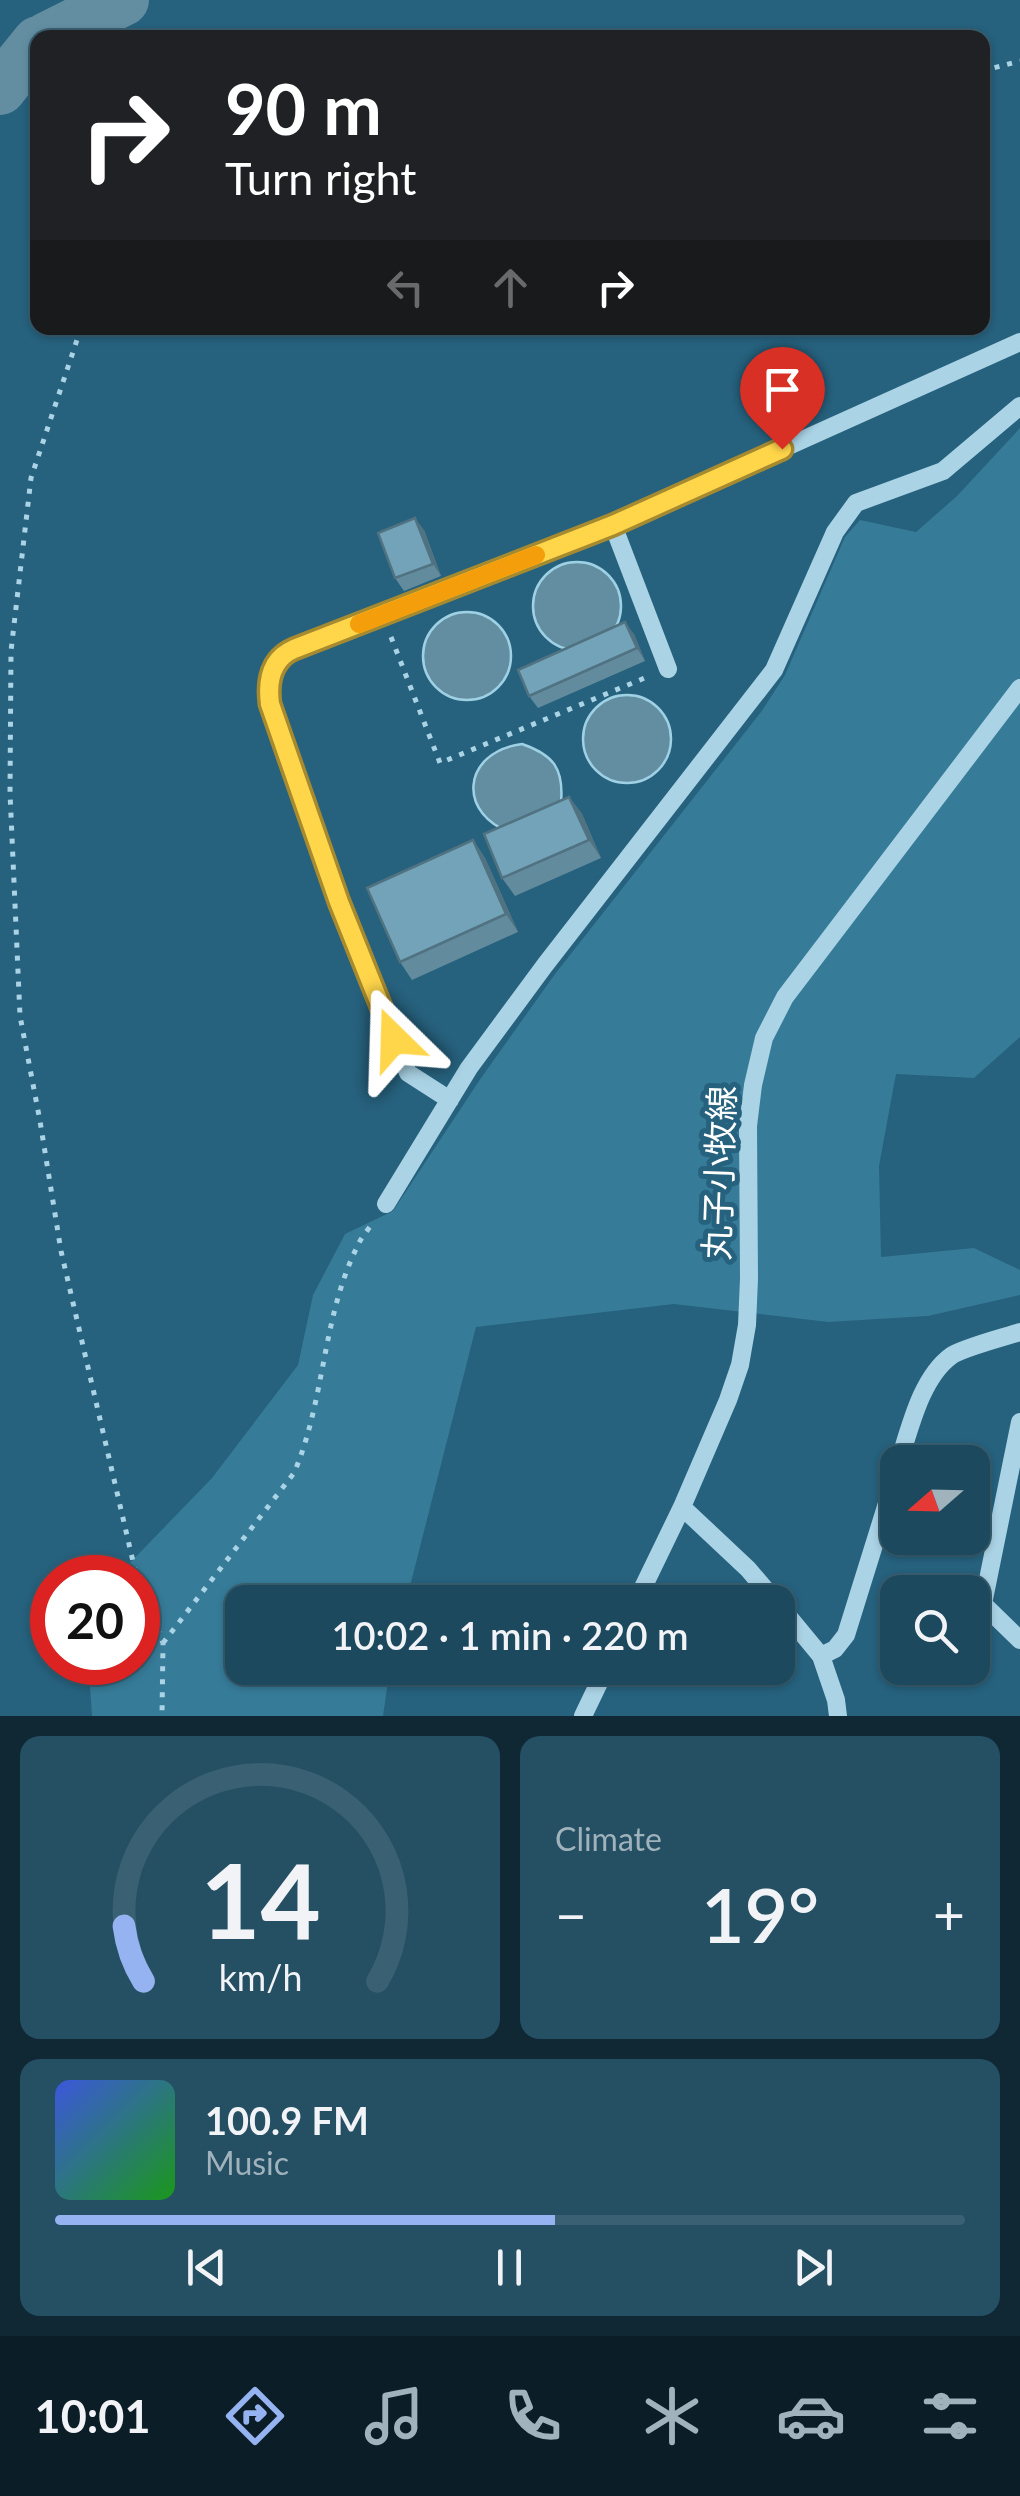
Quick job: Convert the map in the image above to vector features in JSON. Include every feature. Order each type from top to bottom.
[{"type":"street","points":[[450,1100],[408,1073],[339,902],[270,704],[268,690],[276,662],[283,654],[613,525],[1020,342]]},
{"type":"street","points":[[386,1204],[469,1068],[774,670],[835,532],[856,503],[942,471],[1020,406]]},
{"type":"street","points":[[613,525],[668,668]]},
{"type":"street","name":"丸子小牧線","points":[[644,1585],[682,1507],[740,1365],[749,1278],[748,1126],[764,1038],[785,996],[1020,688]]},
{"type":"street","points":[[905,1445],[921,1395],[952,1355],[1020,1332]]},
{"type":"street","points":[[1020,1422],[983,1604],[1020,1640]]},
{"type":"street","points":[[682,1507],[762,1585]]},
{"type":"street","points":[[820,1656],[835,1649],[846,1635],[880,1524]]},
{"type":"street","points":[[795,1625],[820,1656],[838,1716]]},
{"type":"street","points":[[583,1716],[598,1685]]},
{"type":"path","points":[[990,69],[1020,61]]},
{"type":"path","points":[[79,335],[31,478],[10,651],[10,793],[20,1016],[61,1251],[135,1570],[163,1643],[162,1716]]},
{"type":"path","points":[[382,615],[440,763],[668,668]]},
{"type":"path","points":[[163,1643],[294,1473],[309,1433],[336,1304],[358,1245],[386,1204]]},
{"type":"shaded area","points":[[1020,428],[1020,1037],[974,1078],[896,1074],[879,1166],[881,1257],[974,1248],[1020,1270],[1020,1295],[928,1316],[828,1322],[674,1304],[476,1327],[410,1585],[225,1585],[225,1685],[388,1685],[383,1716],[92,1716],[91,1685],[160,1685],[160,1555],[138,1555],[212,1478],[298,1365],[313,1295],[345,1234],[393,1211],[555,974],[761,712],[785,675],[845,537],[860,520],[916,532],[957,496]]},
{"type":"shaded area","points":[[577,562],[608,575],[621,606],[608,637],[577,650],[546,637],[533,606],[546,575]]},
{"type":"shaded area","points":[[467,612],[484,615],[498,625],[508,639],[508,673],[498,687],[484,697],[467,700],[450,697],[436,687],[426,673],[423,656],[426,639],[436,625],[450,615]]},
{"type":"shaded area","points":[[627,695],[644,698],[658,708],[668,722],[668,756],[658,770],[644,780],[627,783],[610,780],[596,770],[586,756],[583,739],[586,722],[596,708],[610,698]]},
{"type":"shaded area","points":[[522,744],[542,753],[555,765],[561,781],[561,803],[515,834],[483,813],[475,800],[474,785],[477,771],[487,759],[502,749]]},
{"type":"building","points":[[415,518],[433,564],[395,578],[378,533]]},
{"type":"building","points":[[625,622],[637,648],[529,696],[518,670]]},
{"type":"building","points":[[569,797],[589,840],[502,878],[484,834]]},
{"type":"building","points":[[473,840],[506,914],[400,962],[367,888]]},
{"type":"waterway","points":[[63,30],[123,0]]},
{"type":"waterway","points":[[0,89],[30,52]]},
{"type":"slow traffic","points":[[359,624],[536,555]]},
{"type":"route","points":[[394,1039],[339,902],[270,704],[268,690],[276,662],[294,649],[613,525],[782,449]]}]
